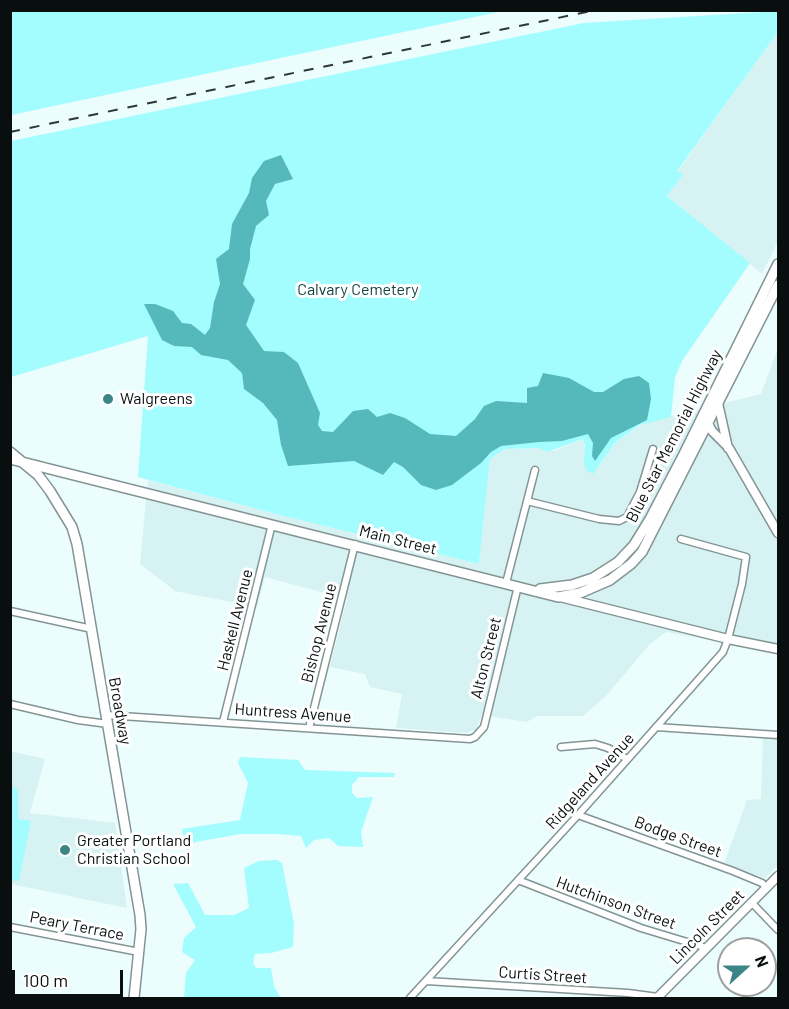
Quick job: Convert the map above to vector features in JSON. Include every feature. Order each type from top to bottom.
[{"type":"main road","name":"Blue Star Memorial Highway","points":[[558,597],[595,588],[618,574],[637,557],[652,534],[778,264]]},
{"type":"main road","name":"Blue Star Memorial Highway","points":[[522,587],[550,589],[593,578],[618,562],[634,545],[705,419],[718,403],[778,285]]},
{"type":"main road","points":[[718,403],[729,448]]},
{"type":"main road","points":[[705,419],[729,448],[778,533]]},
{"type":"main road","name":"Broadway","points":[[10,453],[38,475],[50,491],[72,528],[77,544],[140,915],[134,999]]},
{"type":"main road","name":"Main Street","points":[[10,459],[355,544],[558,597],[778,649]]},
{"type":"main road","name":"Lincoln Street","points":[[657,998],[778,876]]},
{"type":"street","points":[[527,501],[599,519],[619,521],[627,517],[640,492],[653,449]]},
{"type":"street","points":[[506,583],[535,470]]},
{"type":"street","name":"Haskell Avenue","points":[[223,722],[272,524]]},
{"type":"street","name":"Ridgeland Avenue","points":[[410,999],[723,652],[742,584],[746,557],[681,539]]},
{"type":"street","name":"Bishop Avenue","points":[[309,728],[355,544]]},
{"type":"street","name":"Alton Street","points":[[478,735],[484,727],[522,587]]},
{"type":"street","points":[[10,611],[92,629]]},
{"type":"street","name":"Huntress Avenue","points":[[10,704],[78,720],[223,722],[470,739],[478,735]]},
{"type":"street","points":[[656,727],[778,735]]},
{"type":"street","points":[[561,747],[595,744],[608,748],[627,759]]},
{"type":"street","name":"Bodge Street","points":[[578,815],[762,883],[767,888]]},
{"type":"street","name":"Hutchinson Street","points":[[518,880],[642,928],[707,948]]},
{"type":"street","points":[[752,903],[778,930]]},
{"type":"street","name":"Peary Terrace","points":[[10,927],[139,952]]},
{"type":"street","name":"Curtis Street","points":[[426,981],[628,993],[657,998]]},
{"type":"shaded area","points":[[778,32],[778,241],[762,274],[667,196],[682,176],[677,172]]},
{"type":"shaded area","points":[[281,155],[293,179],[275,184],[266,201],[269,215],[256,226],[243,284],[255,300],[246,325],[264,351],[284,352],[298,363],[320,413],[318,425],[322,431],[333,432],[353,411],[368,409],[377,417],[390,413],[405,418],[430,434],[456,436],[475,419],[484,406],[496,401],[527,403],[527,388],[538,386],[543,373],[569,378],[594,392],[603,392],[624,379],[639,376],[649,383],[651,399],[647,420],[611,438],[595,461],[592,456],[593,443],[588,434],[562,441],[501,446],[452,485],[436,490],[421,485],[403,467],[394,462],[383,475],[354,461],[288,466],[281,445],[277,420],[263,403],[244,389],[242,373],[228,360],[201,355],[192,347],[174,346],[162,340],[144,304],[155,304],[173,311],[182,323],[191,324],[205,335],[210,328],[214,302],[220,284],[216,259],[229,249],[232,224],[249,193],[252,178],[264,161]]},
{"type":"shaded area","points":[[778,348],[778,653],[666,632],[649,645],[606,696],[583,716],[537,716],[527,722],[482,715],[476,730],[465,733],[396,728],[402,694],[370,687],[365,674],[330,667],[347,599],[265,577],[257,607],[175,591],[140,564],[148,480],[479,564],[490,459],[505,449],[539,448],[554,451],[583,439],[586,456],[584,462],[600,465],[615,443],[651,421],[761,394]]},
{"type":"shaded area","points":[[763,737],[778,738],[778,865],[765,878],[724,864],[747,800],[761,799]]},
{"type":"shaded area","name":"Greater Portland Christian School","points":[[10,751],[45,759],[30,813],[115,823],[127,908],[11,884]]},
{"type":"green space","points":[[11,10],[503,10],[503,11],[11,115]]},
{"type":"green space","name":"Calvary Cemetery","points":[[778,11],[778,32],[677,171],[683,175],[667,196],[750,263],[682,361],[675,377],[671,417],[640,425],[615,443],[593,474],[586,470],[583,439],[547,452],[539,448],[505,449],[490,459],[479,564],[138,477],[148,336],[11,377],[11,141],[584,23]]},
{"type":"green space","points":[[240,757],[298,760],[305,770],[395,773],[394,777],[359,777],[352,785],[352,793],[357,798],[373,797],[361,832],[363,847],[338,846],[329,838],[314,840],[306,848],[301,836],[278,834],[240,834],[185,844],[182,829],[240,820],[248,783],[238,763]]},
{"type":"green space","points":[[11,784],[18,791],[18,819],[31,821],[19,881],[11,880]]},
{"type":"green space","points":[[277,860],[282,863],[294,924],[293,947],[271,953],[255,954],[253,963],[256,968],[271,968],[274,986],[280,997],[288,998],[184,998],[186,973],[195,960],[182,952],[184,938],[196,927],[173,884],[188,883],[205,915],[234,915],[249,908],[244,868],[259,861]]},
{"type":"railway","points":[[10,132],[596,10]]},
{"type":"place","name":"Walgreens","points":[[108,399]]},
{"type":"place","name":"Greater Portland Christian School","points":[[65,850]]}]
